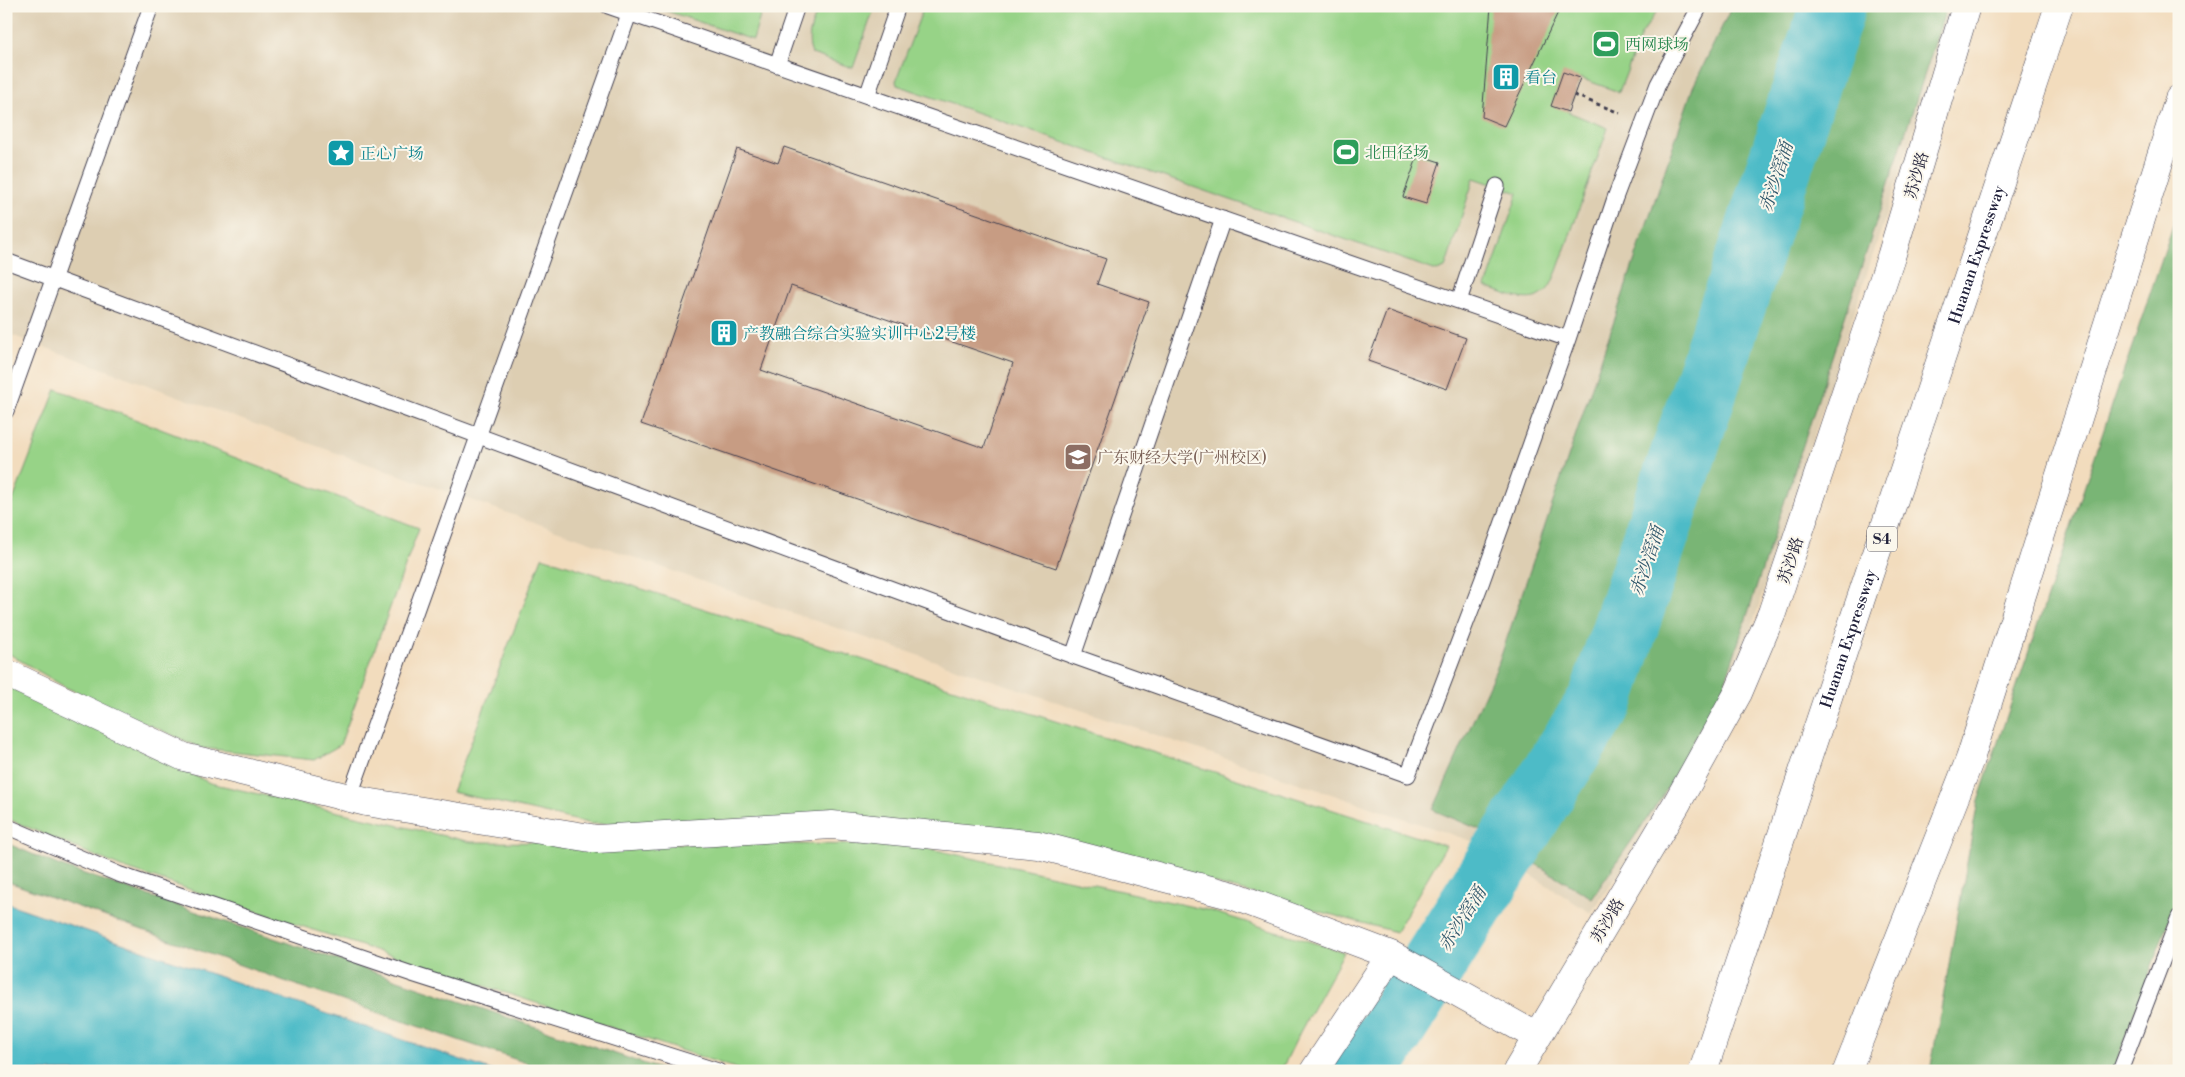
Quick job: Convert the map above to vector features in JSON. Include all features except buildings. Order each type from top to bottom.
[{"type":"main road","name":"苏沙路","points":[[1517,1071],[1536,1036],[1677,803],[1738,693],[1772,613],[1891,258],[1966,6]]},
{"type":"main road","name":"Huanan Expressway","points":[[1703,1071],[2059,6]]},
{"type":"main road","points":[[1847,1071],[1970,759],[2179,99]]},
{"type":"main road","points":[[6,673],[184,757],[366,802],[597,839],[832,825],[1038,845],[1234,896],[1391,956],[1536,1036]]},
{"type":"main road","points":[[1314,1071],[1391,956]]},
{"type":"lane","points":[[6,411],[150,6]]},
{"type":"lane","points":[[608,6],[1568,339]]},
{"type":"lane","points":[[777,64],[797,6]]},
{"type":"lane","points":[[867,96],[898,6]]},
{"type":"lane","points":[[6,261],[1074,656],[1408,775],[1478,590],[1568,339],[1615,198],[1658,84],[1690,21],[1700,6]]},
{"type":"lane","points":[[348,798],[629,14]]},
{"type":"lane","points":[[1459,301],[1497,186]]},
{"type":"lane","points":[[1074,656],[1223,219]]},
{"type":"lane","points":[[6,826],[118,874],[415,974],[718,1071]]},
{"type":"lane","points":[[2120,1071],[2179,917]]},
{"type":"path","points":[[1574,96],[1616,112]]},
{"type":"shaded area","name":"广东财经大学(广州校区)","points":[[6,6],[1954,6],[1731,691],[1669,802],[1591,913],[1483,845],[792,613],[240,419],[6,333]]},
{"type":"green space","points":[[652,6],[763,6],[753,40]]},
{"type":"green space","points":[[819,6],[875,6],[853,68],[812,54],[809,42],[812,24]]},
{"type":"green space","name":"北田径场","points":[[924,6],[1660,6],[1641,35],[1619,92],[1580,78],[1568,112],[1608,128],[1552,283],[1542,295],[1527,299],[1510,296],[1486,287],[1518,193],[1474,178],[1445,268],[1437,271],[897,85],[896,81]]},
{"type":"green space","points":[[1732,6],[1811,6],[1578,684],[1493,835],[1433,810],[1498,665],[1693,87]]},
{"type":"green space","points":[[1859,6],[1947,6],[1724,686],[1664,794],[1592,898],[1524,857],[1607,719],[1653,620]]},
{"type":"green space","points":[[2179,208],[2179,893],[2113,1071],[1930,1071],[1978,801]]},
{"type":"green space","points":[[56,389],[419,528],[340,745],[314,760],[201,748],[65,687],[6,652],[6,518]]},
{"type":"green space","points":[[542,557],[1446,846],[1396,932],[1031,834],[815,818],[592,824],[452,792]]},
{"type":"green space","points":[[6,685],[210,783],[471,842],[913,845],[1207,910],[1344,952],[1281,1071],[744,1071],[121,867],[6,818]]},
{"type":"green space","points":[[6,843],[58,865],[666,1071],[550,1071],[290,983],[6,881]]},
{"type":"water","points":[[6,903],[493,1071],[6,1071]]},
{"type":"waterway","name":"赤沙滘涌","points":[[1366,1071],[1601,700],[1833,6]]},
{"type":"place","name":"西网球场","points":[[1606,44]]},
{"type":"place","name":"看台","points":[[1506,77]]},
{"type":"place","name":"北田径场","points":[[1346,152]]},
{"type":"place","name":"正心广场","points":[[341,153]]},
{"type":"place","name":"产教融合综合实验实训中心2号楼","points":[[724,333]]},
{"type":"place","name":"广东财经大学(广州校区)","points":[[1078,457]]}]
